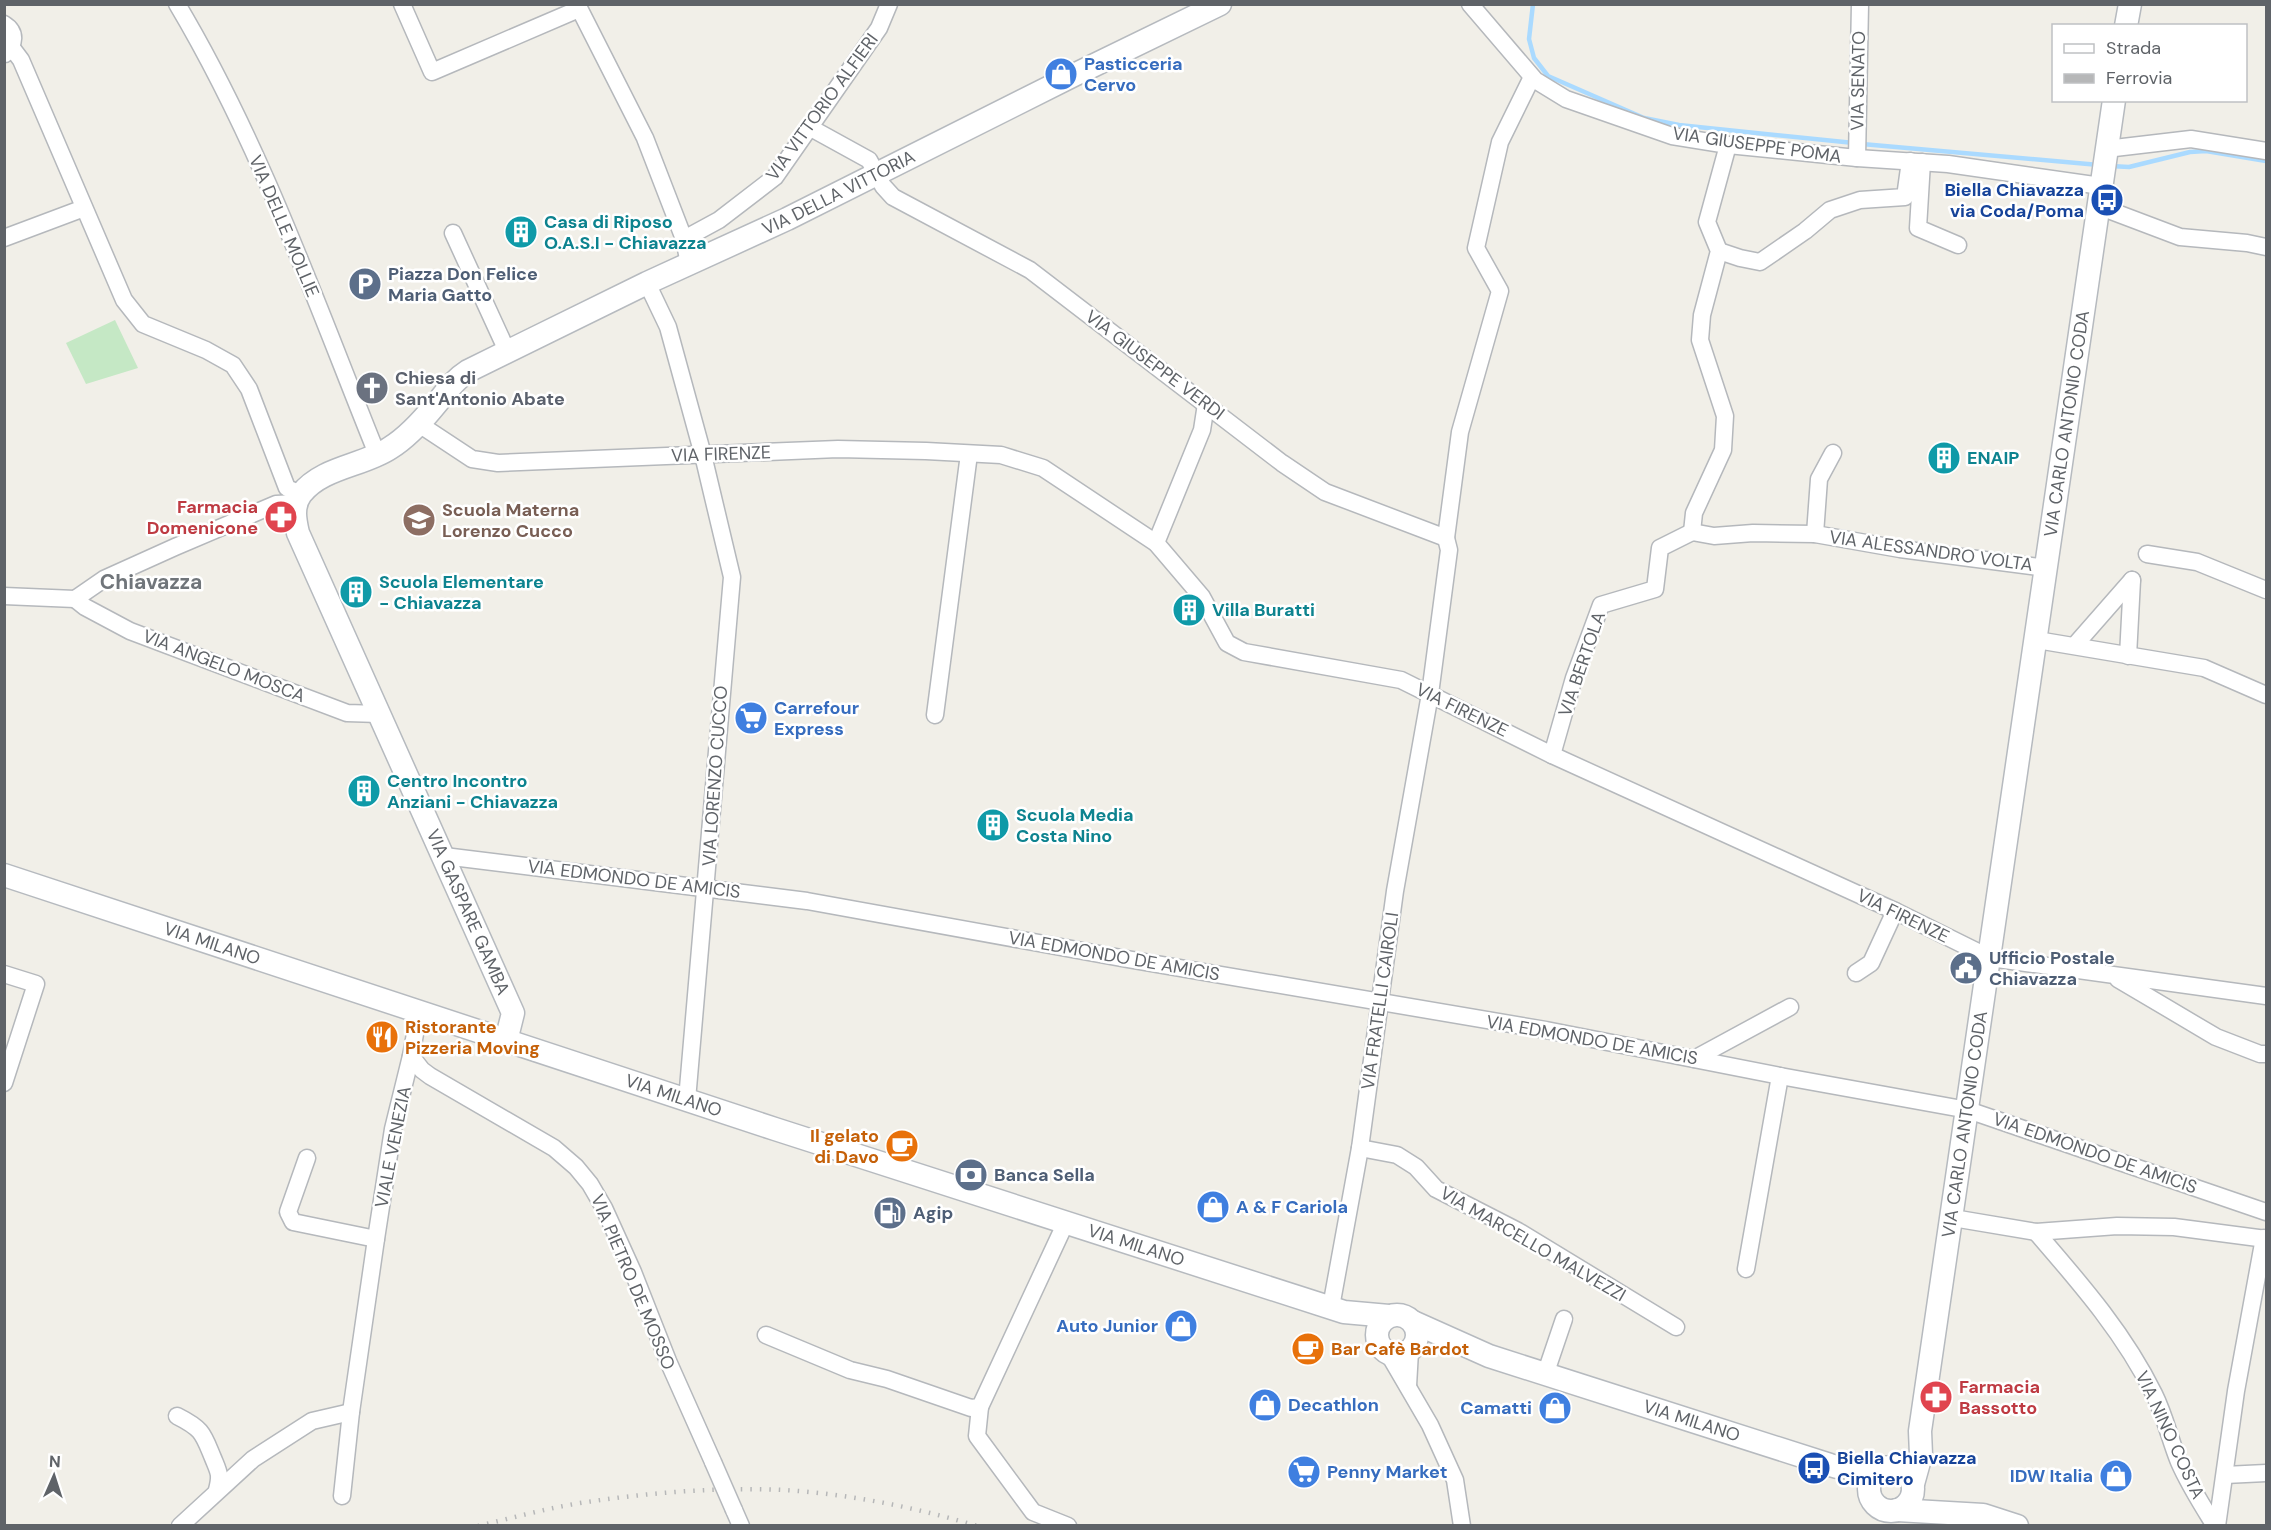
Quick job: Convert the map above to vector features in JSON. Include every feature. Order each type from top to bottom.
[{"type":"street","name":"VIA DELLE MOLLIE","points":[[177,4],[202,47],[275,199],[377,454]]},
{"type":"street","points":[[402,4],[432,72],[578,7],[645,138],[684,239],[689,264]]},
{"type":"street","name":"VIA DELLA VITTORIA","points":[[420,424],[455,379],[507,351],[647,283],[787,219],[1220,4]]},
{"type":"street","name":"VIA GIUSEPPE POMA","points":[[1470,4],[1532,77],[1566,99],[1672,136],[1728,145],[1857,158],[1947,164],[2099,196]]},
{"type":"street","name":"VIA SENATO","points":[[1857,158],[1860,4]]},
{"type":"street","points":[[2127,24],[2130,4]]},
{"type":"street","name":"VIA VITTORIO ALFIERI","points":[[684,239],[719,220],[775,177],[879,28],[888,5]]},
{"type":"street","points":[[4,24],[10,28],[14,37],[8,51],[21,60],[124,300],[143,324],[206,350],[233,365],[249,389],[287,488],[299,498]]},
{"type":"street","points":[[1430,694],[1449,550],[1446,538],[1460,432],[1500,291],[1476,248],[1500,142],[1532,77]]},
{"type":"street","name":"VIA CARLO ANTONIO CODA","points":[[1913,1488],[1921,1455],[1920,1431],[1953,1218],[2114,102]]},
{"type":"street","name":"VIA GIUSEPPE VERDI","points":[[809,127],[869,160],[893,197],[1030,270],[1282,463],[1325,492],[1446,538]]},
{"type":"street","points":[[2106,149],[2191,139],[2266,150]]},
{"type":"street","points":[[1692,531],[1694,513],[1723,450],[1725,416],[1700,340],[1702,315],[1719,251],[1707,222],[1728,145]]},
{"type":"street","points":[[1719,251],[1761,262],[1830,210],[1860,200],[1905,197],[1916,162]]},
{"type":"street","points":[[1916,162],[1918,228],[1958,245]]},
{"type":"street","points":[[2099,196],[2180,237],[2266,247]]},
{"type":"street","points":[[4,238],[84,208]]},
{"type":"street","points":[[453,233],[507,351]]},
{"type":"street","name":"VIA LORENZO CUCCO","points":[[647,283],[668,327],[703,455],[732,577],[687,1100]]},
{"type":"street","points":[[1156,543],[1202,430],[1206,404]]},
{"type":"street","points":[[4,596],[75,599],[104,579],[276,504],[299,498],[315,481],[390,449],[420,424]]},
{"type":"street","name":"VIA FIRENZE","points":[[420,424],[472,459],[498,463],[838,449],[926,450],[1001,455],[1043,468],[1156,543],[1202,597],[1227,643],[1244,652],[1401,680],[1552,755],[1895,911],[1989,958],[2266,996]]},
{"type":"street","name":"VIA ALESSANDRO VOLTA","points":[[1815,534],[1819,479],[1833,453]]},
{"type":"street","points":[[935,715],[969,454]]},
{"type":"street","name":"VIA GASPARE GAMBA","points":[[299,498],[294,515],[307,555],[513,1013],[506,1041]]},
{"type":"street","name":"VIA ALESSANDRO VOLTA","points":[[1692,531],[1714,537],[1753,533],[1815,534],[1899,549],[2047,568]]},
{"type":"street","name":"VIA BERTOLA","points":[[1552,755],[1574,678],[1601,605],[1655,589],[1660,548],[1692,531]]},
{"type":"street","points":[[2147,554],[2197,562],[2266,590]]},
{"type":"street","points":[[2075,645],[2132,580],[2128,656]]},
{"type":"street","name":"VIA ANGELO MOSCA","points":[[75,599],[84,607],[130,631],[347,713],[379,714]]},
{"type":"street","points":[[2037,640],[2204,668],[2266,695]]},
{"type":"street","name":"VIA FRATELLI CAIROLI","points":[[1338,1309],[1395,891],[1430,694]]},
{"type":"street","name":"VIA EDMONDO DE AMICIS","points":[[444,856],[807,901],[1379,1003],[1546,1030],[1968,1110],[2266,1212]]},
{"type":"street","name":"VIA MILANO","points":[[4,875],[687,1100],[1338,1309],[1396,1340],[1489,1356]]},
{"type":"street","points":[[1856,973],[1871,963],[1895,911]]},
{"type":"street","points":[[4,974],[36,984],[9,1052],[4,1083]]},
{"type":"street","points":[[2111,974],[2216,1037],[2260,1054],[2266,1054]]},
{"type":"street","points":[[1694,1059],[1790,1007]]},
{"type":"street","points":[[411,1056],[419,1012]]},
{"type":"street","name":"VIALE VENEZIA","points":[[342,1496],[351,1412],[393,1129],[402,1101],[411,1056]]},
{"type":"street","name":"VIA PIETRO DE MOSSO","points":[[411,1056],[430,1076],[554,1148],[576,1167],[590,1184],[604,1208],[633,1272],[668,1361],[741,1526]]},
{"type":"street","points":[[1746,1269],[1780,1076]]},
{"type":"street","name":"VIA MARCELLO MALVEZZI","points":[[1360,1148],[1397,1155],[1416,1167],[1436,1190],[1518,1231],[1676,1327]]},
{"type":"street","points":[[307,1158],[288,1212],[293,1222],[376,1239]]},
{"type":"street","points":[[1953,1218],[2036,1232],[2117,1226],[2174,1227],[2265,1239],[2236,1391],[2216,1526]]},
{"type":"street","points":[[1066,1222],[980,1407],[977,1436],[1033,1512],[1068,1526]]},
{"type":"street","name":"VIA NINO COSTA","points":[[2036,1232],[2109,1319],[2131,1354],[2154,1394],[2179,1462],[2198,1499],[2216,1526]]},
{"type":"street","points":[[1545,1375],[1563,1319]]},
{"type":"street","name":"VIA MILANO","points":[[1396,1340],[1417,1333],[1413,1322],[1489,1356],[1837,1467],[1890,1467]]},
{"type":"street","points":[[766,1335],[850,1370],[887,1379],[971,1408],[980,1407]]},
{"type":"street","points":[[1396,1340],[1408,1387],[1430,1425],[1455,1480],[1462,1526]]},
{"type":"street","points":[[180,1526],[253,1459],[312,1421],[351,1412]]},
{"type":"street","points":[[177,1416],[191,1423],[206,1436],[221,1474],[218,1490]]},
{"type":"street","name":"VIA CARLO ANTONIO CODA","points":[[1890,1467],[1908,1455],[1920,1431]]},
{"type":"street","name":"VIA MILANO","points":[[1837,1467],[1870,1493],[1877,1505],[1890,1511],[1983,1515],[2017,1526]]},
{"type":"street","points":[[1870,1493],[1873,1477],[1890,1467],[1908,1474],[1913,1488],[1908,1503],[1897,1510]]},
{"type":"street","points":[[2225,1475],[2266,1473]]},
{"type":"street","points":[[1913,1488],[1968,1506],[1983,1515]]},
{"type":"green space","points":[[115,320],[138,368],[86,384],[66,343]]},
{"type":"waterway","points":[[1533,4],[1529,39],[1534,58],[1548,76],[1644,118],[1679,125],[1854,143]]},
{"type":"waterway","points":[[1862,144],[2099,165]]},
{"type":"waterway","points":[[2110,166],[2129,167],[2190,152],[2206,151],[2266,161]]},
{"type":"railway","points":[[478,1526],[594,1501],[641,1495],[737,1489],[784,1490],[857,1498],[906,1507],[977,1526]]},
{"type":"place","name":"Pasticceria Cervo","points":[[1061,74]]},
{"type":"place","name":"Biella Chiavazza via Coda/Poma","points":[[2107,200]]},
{"type":"place","name":"Casa di Riposo O.A.S.I - Chiavazza","points":[[521,232]]},
{"type":"place","name":"Piazza Don Felice Maria Gatto","points":[[365,284]]},
{"type":"place","name":"Chiesa di Sant'Antonio Abate","points":[[372,388]]},
{"type":"place","name":"ENAIP","points":[[1944,458]]},
{"type":"place","name":"Farmacia Domenicone","points":[[281,517]]},
{"type":"place","name":"Scuola Materna Lorenzo Cucco","points":[[419,520]]},
{"type":"place","name":"Scuola Elementare - Chiavazza","points":[[356,592]]},
{"type":"place","name":"Villa Buratti","points":[[1189,610]]},
{"type":"place","name":"Carrefour Express","points":[[751,718]]},
{"type":"place","name":"Centro Incontro Anziani - Chiavazza","points":[[364,791]]},
{"type":"place","name":"Scuola Media Costa Nino","points":[[993,825]]},
{"type":"place","name":"Ufficio Postale Chiavazza","points":[[1966,968]]},
{"type":"place","name":"Ristorante Pizzeria Moving","points":[[382,1037]]},
{"type":"place","name":"Il gelato di Davo","points":[[902,1146]]},
{"type":"place","name":"Banca Sella","points":[[971,1175]]},
{"type":"place","name":"A & F Cariola","points":[[1213,1207]]},
{"type":"place","name":"Agip","points":[[890,1213]]},
{"type":"place","name":"Auto Junior","points":[[1181,1326]]},
{"type":"place","name":"Bar Cafè Bardot","points":[[1308,1349]]},
{"type":"place","name":"Farmacia Bassotto","points":[[1936,1397]]},
{"type":"place","name":"Decathlon","points":[[1265,1405]]},
{"type":"place","name":"Camatti","points":[[1555,1408]]},
{"type":"place","name":"Biella Chiavazza Cimitero","points":[[1814,1468]]},
{"type":"place","name":"Penny Market","points":[[1304,1472]]},
{"type":"place","name":"IDW Italia","points":[[2116,1476]]},
{"type":"district","name":"Chiavazza","points":[[151,582]]}]
